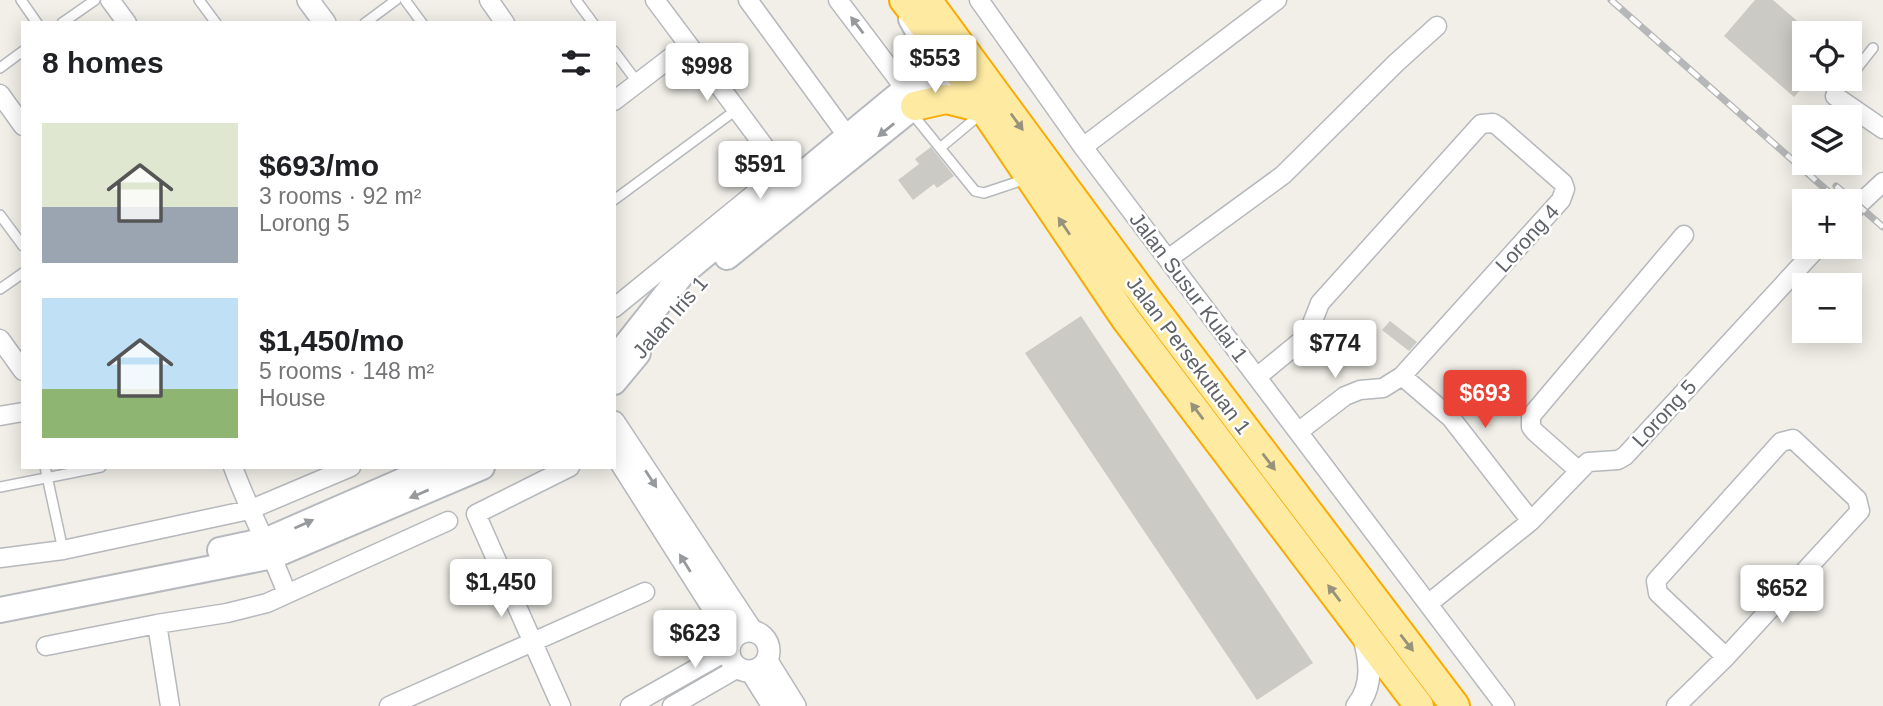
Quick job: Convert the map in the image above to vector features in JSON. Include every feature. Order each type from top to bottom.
[{"type":"highway","name":"Jalan Persekutuan 1","points":[[902,0],[960,59],[1150,303],[1455,706]]},
{"type":"highway","name":"Jalan Persekutuan 1","points":[[928,0],[983,109],[1125,318],[1419,706]]},
{"type":"highway","points":[[910,102],[946,99],[983,109]]},
{"type":"main road","name":"Jalan Iris 1","points":[[616,357],[683,273],[786,176],[910,102],[926,69],[927,56],[902,0]]},
{"type":"main road","name":"Jalan Iris 1","points":[[616,380],[697,280],[960,59]]},
{"type":"main road","points":[[0,594],[270,548],[430,469]]},
{"type":"main road","points":[[0,611],[270,548],[477,469]]},
{"type":"street","points":[[110,0],[126,21]]},
{"type":"street","points":[[308,0],[324,21]]},
{"type":"street","points":[[489,0],[504,21]]},
{"type":"street","points":[[616,306],[786,176],[655,0]]},
{"type":"street","points":[[748,0],[848,137]]},
{"type":"street","points":[[838,0],[910,102]]},
{"type":"street","name":"Jalan Susur Kulai 1","points":[[979,0],[1083,147],[1505,706]]},
{"type":"street","points":[[1083,147],[1277,0]]},
{"type":"street","points":[[1168,258],[1283,175],[1396,62],[1437,26]]},
{"type":"street","points":[[616,100],[687,45]]},
{"type":"street","points":[[0,94],[21,123]]},
{"type":"street","points":[[1835,96],[1883,129]]},
{"type":"street","name":"Lorong 4","points":[[1257,377],[1307,336],[1320,303],[1476,127],[1493,123],[1560,179],[1565,189],[1564,195],[1402,376],[1382,388],[1360,390],[1345,396],[1298,432]]},
{"type":"street","points":[[1862,202],[1883,182]]},
{"type":"street","points":[[1429,604],[1531,521],[1578,470],[1535,432],[1531,427],[1531,416],[1684,235]]},
{"type":"street","name":"Lorong 5","points":[[1578,470],[1588,462],[1618,460],[1625,456],[1807,259]]},
{"type":"street","points":[[0,339],[21,368]]},
{"type":"street","points":[[1402,376],[1451,418],[1531,521]]},
{"type":"street","points":[[0,416],[21,412]]},
{"type":"street","points":[[616,425],[752,631],[767,642],[672,706]]},
{"type":"street","points":[[1676,706],[1726,657],[1857,515],[1860,507],[1857,499],[1797,442],[1789,438],[1781,442],[1656,580],[1658,593],[1726,657]]},
{"type":"street","points":[[616,455],[773,706]]},
{"type":"street","points":[[234,469],[249,510],[270,548],[287,594]]},
{"type":"street","points":[[0,558],[64,551],[249,510],[346,469]]},
{"type":"street","points":[[561,706],[476,514],[566,469]]},
{"type":"street","points":[[46,646],[157,624],[228,614],[267,603],[448,521]]},
{"type":"street","points":[[389,706],[532,640],[645,592]]},
{"type":"street","points":[[157,624],[170,706]]},
{"type":"street","points":[[1357,706],[1368,687],[1369,676],[1362,629]]},
{"type":"street","points":[[752,631],[740,633],[743,659],[795,706]]},
{"type":"street","points":[[636,703],[743,659]]},
{"type":"lane","points":[[21,0],[36,21]]},
{"type":"lane","points":[[65,21],[95,0]]},
{"type":"lane","points":[[199,0],[215,21]]},
{"type":"lane","points":[[368,21],[396,0]]},
{"type":"lane","points":[[405,0],[421,21]]},
{"type":"lane","points":[[576,0],[592,21]]},
{"type":"lane","points":[[1862,62],[1873,48]]},
{"type":"lane","points":[[0,68],[21,52]]},
{"type":"lane","points":[[616,54],[638,83]]},
{"type":"lane","points":[[1835,96],[1839,91]]},
{"type":"lane","points":[[910,102],[940,148],[975,191],[984,193],[1031,177]]},
{"type":"lane","points":[[940,148],[983,109]]},
{"type":"lane","points":[[616,199],[736,110]]},
{"type":"lane","points":[[0,215],[21,243]]},
{"type":"lane","points":[[0,289],[21,274]]},
{"type":"lane","points":[[46,469],[64,551]]},
{"type":"lane","points":[[0,487],[92,469]]},
{"type":"building","points":[[1755,0],[1773,0],[1797,21],[1792,21],[1792,91],[1799,91],[1794,97],[1724,36]]},
{"type":"building","points":[[931,147],[954,176],[937,188],[934,184],[913,200],[898,180],[919,164],[915,159]]},
{"type":"building","points":[[1081,316],[1313,663],[1257,700],[1025,353]]},
{"type":"building","points":[[1390,321],[1417,342],[1409,351],[1382,330]]},
{"type":"railway","points":[[1611,0],[1825,189]]},
{"type":"railway","points":[[1836,186],[1883,227]]}]
